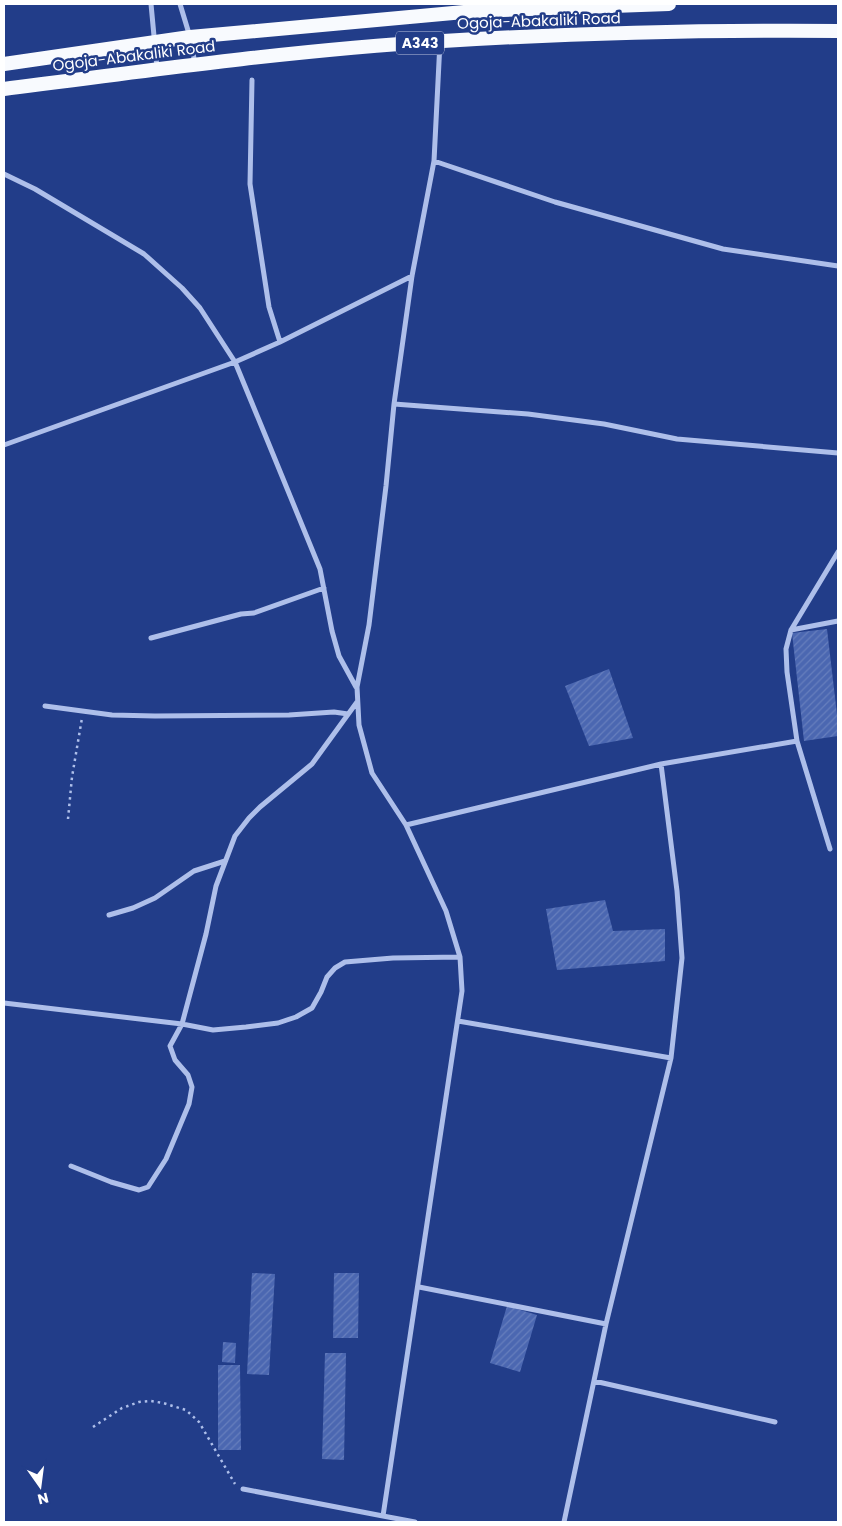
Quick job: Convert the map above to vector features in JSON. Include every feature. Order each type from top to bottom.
[{"type":"highway","name":"Ogoja-Abakaliki Road","points":[[4,64],[154,41],[475,11],[669,4]]},
{"type":"highway","name":"Ogoja-Abakaliki Road","points":[[4,89],[195,64],[440,41],[659,33],[838,31]]},
{"type":"street","points":[[153,4],[154,41],[158,69]]},
{"type":"street","points":[[180,4],[190,37],[195,64]]},
{"type":"street","points":[[383,1516],[419,1287],[462,991],[460,957],[446,911],[406,825],[372,773],[359,725],[357,687],[368,625],[386,486],[394,404],[412,276],[434,161],[440,41]]},
{"type":"street","points":[[252,80],[250,184],[269,307],[280,342]]},
{"type":"street","points":[[434,161],[555,202],[723,249],[838,266]]},
{"type":"street","points":[[4,174],[35,188],[144,254],[182,288],[200,308],[235,362],[314,553],[320,569],[332,631],[339,656],[357,687]]},
{"type":"street","points":[[4,445],[235,362],[280,342],[412,276]]},
{"type":"street","points":[[394,404],[528,414],[596,423],[677,439],[838,453]]},
{"type":"street","points":[[830,849],[797,741],[787,672],[786,649],[791,630],[838,552]]},
{"type":"street","points":[[151,638],[241,614],[254,613],[324,588]]},
{"type":"street","points":[[791,630],[838,622]]},
{"type":"street","points":[[71,1166],[139,1190],[148,1187],[166,1159],[189,1104],[192,1087],[188,1074],[175,1060],[170,1046],[182,1024],[206,934],[216,886],[235,836],[249,818],[312,764],[358,702]]},
{"type":"street","points":[[45,706],[84,712],[155,716],[334,712],[348,714]]},
{"type":"street","points":[[406,825],[661,764],[797,741]]},
{"type":"street","points":[[564,1522],[606,1324],[671,1058],[682,958],[677,891],[661,764]]},
{"type":"street","points":[[109,915],[133,908],[155,898],[194,871],[225,861]]},
{"type":"street","points":[[4,1003],[182,1024],[213,1030],[278,1023],[296,1017],[312,1008],[327,977],[335,968],[345,962],[393,958],[460,957]]},
{"type":"street","points":[[458,1021],[671,1058]]},
{"type":"street","points":[[419,1287],[606,1324]]},
{"type":"street","points":[[594,1380],[775,1422]]},
{"type":"street","points":[[243,1489],[414,1522]]},
{"type":"path","points":[[68,819],[72,777],[84,712]]},
{"type":"path","points":[[93,1427],[122,1408],[139,1402],[152,1401],[164,1403],[186,1410],[199,1422],[236,1486],[243,1489]]},
{"type":"building","points":[[827,629],[838,736],[804,741],[792,633]]},
{"type":"building","points":[[609,669],[633,738],[589,746],[565,686]]},
{"type":"building","points":[[605,900],[613,931],[665,929],[665,961],[557,970],[546,909]]},
{"type":"building","points":[[252,1273],[275,1274],[269,1375],[247,1374]]},
{"type":"building","points":[[334,1273],[359,1273],[358,1338],[333,1338]]},
{"type":"building","points":[[507,1306],[537,1315],[520,1372],[490,1363]]},
{"type":"building","points":[[223,1342],[236,1343],[235,1363],[222,1362]]},
{"type":"building","points":[[325,1353],[346,1353],[344,1460],[322,1459]]},
{"type":"building","points":[[218,1365],[240,1365],[241,1450],[218,1450]]}]
